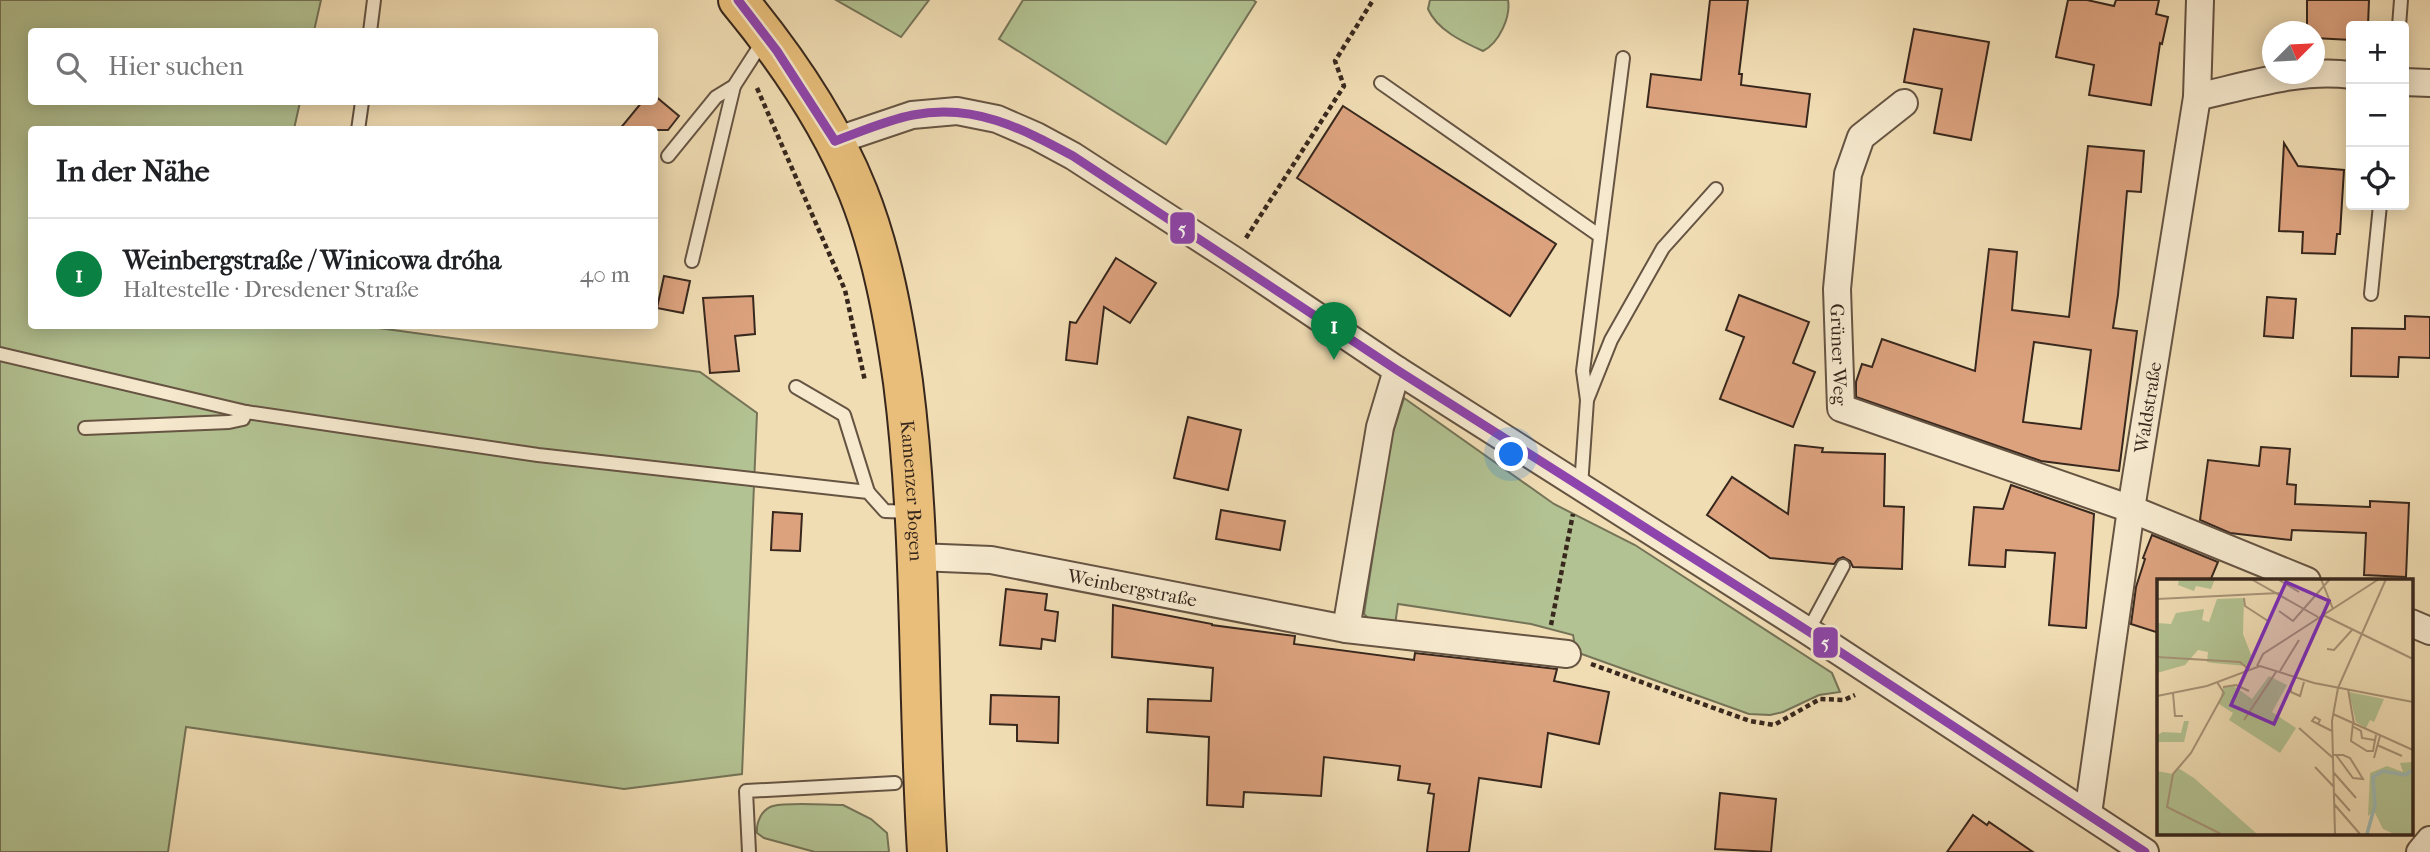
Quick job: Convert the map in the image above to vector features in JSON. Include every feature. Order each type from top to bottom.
[{"type":"main road","name":"Kamenzer Bogen","points":[[738,0],[757,50],[835,141],[863,207],[879,260],[896,337],[916,513],[922,783],[927,852]]},
{"type":"street","name":"Waldstraße","points":[[2088,814],[2131,509],[2197,97],[2200,0]]},
{"type":"street","points":[[2197,97],[2285,78],[2346,74]]},
{"type":"street","points":[[2409,82],[2430,83]]},
{"type":"street","name":"Grüner Weg","points":[[1904,103],[1860,136],[1848,174],[1837,289],[1841,408],[2131,509]]},
{"type":"street","points":[[835,141],[912,115],[957,111],[997,119],[1035,135],[1073,156],[1397,370],[1808,631],[2145,852]]},
{"type":"street","points":[[1346,629],[1380,427],[1397,370]]},
{"type":"street","points":[[2131,509],[2302,579]]},
{"type":"street","name":"Weinbergstraße","points":[[918,557],[991,560],[1346,629],[1556,653]]},
{"type":"street","points":[[2412,623],[2430,631]]},
{"type":"street","points":[[2420,852],[2430,840]]},
{"type":"lane","points":[[370,28],[374,0]]},
{"type":"lane","points":[[2399,21],[2401,0]]},
{"type":"lane","points":[[692,261],[734,86],[757,50]]},
{"type":"lane","points":[[1581,486],[1587,400],[1583,371],[1623,58]]},
{"type":"lane","points":[[1381,83],[1600,236]]},
{"type":"lane","points":[[668,156],[716,97],[734,86]]},
{"type":"lane","points":[[359,126],[362,105]]},
{"type":"lane","points":[[1587,400],[1611,340],[1664,248],[1716,190]]},
{"type":"lane","points":[[2371,294],[2380,210]]},
{"type":"lane","points":[[0,354],[246,412],[538,455],[869,492]]},
{"type":"lane","points":[[796,387],[844,415],[869,492],[885,511],[916,513]]},
{"type":"lane","points":[[85,428],[229,422],[243,419],[246,412]]},
{"type":"lane","points":[[1808,631],[1843,566]]},
{"type":"lane","points":[[749,852],[746,791],[895,783]]},
{"type":"path","points":[[1232,259],[1344,86],[1335,61],[1373,0]]},
{"type":"path","points":[[757,50],[808,200],[845,290],[865,384]]},
{"type":"path","points":[[1581,486],[1573,515],[1556,653],[1749,721],[1774,724],[1820,699],[1844,700],[1884,681]]},
{"type":"green space","points":[[0,0],[321,0],[315,28],[28,28],[28,105],[299,105],[295,126],[28,126],[28,329],[386,329],[700,372],[757,413],[742,774],[624,789],[186,727],[168,852],[0,852]]},
{"type":"green space","points":[[836,0],[929,0],[901,37]]},
{"type":"green space","points":[[1023,0],[1256,2],[1166,144],[999,39]]},
{"type":"green space","points":[[1430,0],[1508,0],[1508,14],[1499,36],[1483,51],[1444,29],[1428,9]]},
{"type":"green space","points":[[1404,398],[1554,504],[1635,545],[1832,673],[1840,692],[1819,695],[1783,712],[1770,715],[1749,714],[1576,652],[1573,635],[1531,624],[1398,604],[1395,625],[1374,624],[1364,614],[1390,442]]},
{"type":"green space","points":[[843,805],[871,819],[887,833],[889,852],[815,852],[764,838],[757,833],[760,816],[773,806]]},
{"type":"building","points":[[1710,0],[1748,0],[1739,74],[1742,74],[1741,85],[1810,94],[1806,127],[1647,107],[1651,74],[1701,80]]},
{"type":"building","points":[[2068,0],[2087,0],[2114,6],[2116,0],[2159,0],[2156,14],[2168,17],[2162,44],[2160,43],[2151,105],[2089,95],[2094,65],[2056,57]]},
{"type":"building","points":[[2307,0],[2369,0],[2368,21],[2346,21],[2346,40],[2325,39],[2325,21],[2307,21]]},
{"type":"building","points":[[1914,29],[1989,42],[1971,140],[1934,133],[1942,89],[1904,82]]},
{"type":"building","points":[[658,98],[679,116],[668,130],[658,130],[658,126],[622,126],[640,105],[658,105]]},
{"type":"building","points":[[1343,106],[1556,244],[1510,316],[1297,178]]},
{"type":"building","points":[[2284,143],[2298,166],[2344,170],[2340,234],[2337,234],[2335,254],[2302,253],[2303,232],[2279,231]]},
{"type":"building","points":[[2088,146],[2144,151],[2141,192],[2127,191],[2113,328],[2137,331],[2119,471],[2041,461],[1856,397],[1856,382],[1862,364],[1872,367],[1882,339],[1975,371],[1989,249],[2017,252],[2012,310],[2069,317]],"holes":[[[2034,342],[2091,350],[2081,429],[2023,422]]]},
{"type":"building","points":[[1116,258],[1156,283],[1130,323],[1104,307],[1097,364],[1066,360],[1070,322],[1076,323]]},
{"type":"building","points":[[664,276],[690,281],[683,313],[658,308]]},
{"type":"building","points":[[1739,295],[1809,322],[1793,363],[1815,372],[1793,427],[1720,399],[1744,337],[1726,330]]},
{"type":"building","points":[[753,296],[755,334],[735,336],[739,371],[710,373],[703,298]]},
{"type":"building","points":[[2267,297],[2296,299],[2293,338],[2264,336]]},
{"type":"building","points":[[2405,316],[2430,317],[2430,358],[2399,357],[2398,377],[2351,376],[2352,328],[2405,329]]},
{"type":"building","points":[[1188,417],[1241,430],[1228,490],[1174,478]]},
{"type":"building","points":[[1795,445],[1823,448],[1822,452],[1885,454],[1884,506],[1904,507],[1902,569],[1853,567],[1850,561],[1843,557],[1834,564],[1770,558],[1707,515],[1732,477],[1788,514]]},
{"type":"building","points":[[2261,447],[2290,449],[2287,484],[2296,485],[2295,504],[2370,507],[2370,501],[2409,503],[2406,577],[2364,575],[2366,533],[2292,530],[2291,540],[2230,533],[2200,520],[2208,460],[2259,466]]},
{"type":"building","points":[[2011,485],[2094,514],[2086,628],[2049,625],[2055,553],[2006,550],[2005,567],[1969,565],[1974,507],[2003,509]]},
{"type":"building","points":[[1221,510],[1285,521],[1280,550],[1216,539]]},
{"type":"building","points":[[773,512],[802,514],[800,551],[771,550]]},
{"type":"building","points":[[2152,535],[2218,562],[2211,579],[2157,579],[2157,632],[2131,624],[2136,587],[2145,559],[2143,558]]},
{"type":"building","points":[[1006,589],[1047,594],[1045,610],[1058,612],[1055,641],[1042,639],[1041,649],[1000,645]]},
{"type":"building","points":[[1113,605],[1212,625],[1295,636],[1294,644],[1414,660],[1415,653],[1557,669],[1554,681],[1609,692],[1599,744],[1548,733],[1541,787],[1479,778],[1469,852],[1427,852],[1434,794],[1428,793],[1430,784],[1398,780],[1400,766],[1324,757],[1321,796],[1244,792],[1243,807],[1207,805],[1209,737],[1147,732],[1148,699],[1211,701],[1213,668],[1112,657]]},
{"type":"building","points":[[991,695],[1059,697],[1058,743],[1017,741],[1017,725],[990,724]]},
{"type":"building","points":[[1720,793],[1776,799],[1771,852],[1715,849]]},
{"type":"building","points":[[1973,815],[1987,825],[1989,822],[2033,852],[1947,852]]},
{"type":"transit line","name":"5","points":[[738,0],[777,51],[835,141]]},
{"type":"transit line","name":"5","points":[[835,141],[903,117],[956,112],[996,120],[1073,156],[1397,370],[1808,631],[2145,852]]},
{"type":"place","name":"Weinbergstraße / Winicowa dróha","points":[[1334,360]]}]
